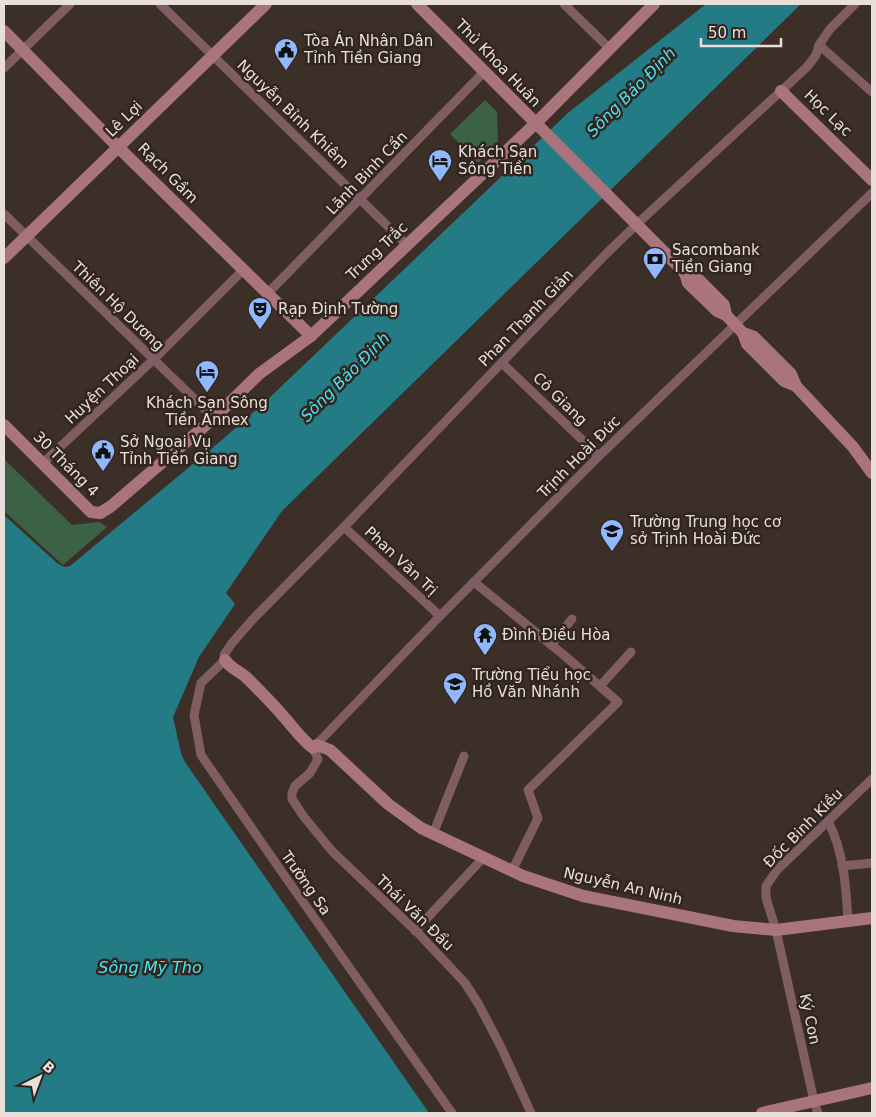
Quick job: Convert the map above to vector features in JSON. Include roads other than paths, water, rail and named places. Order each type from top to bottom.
[{"type":"street","points":[[4,68],[70,4]]},
{"type":"street","name":"Nguyễn Bỉnh Khiêm","points":[[160,4],[407,245]]},
{"type":"street","name":"Lê Lợi","points":[[4,258],[266,4]]},
{"type":"street","name":"Thủ Khoa Huân","points":[[418,4],[685,273],[688,283],[717,311],[726,315],[739,328],[747,344],[784,381],[796,386],[847,440],[872,473]]},
{"type":"street","points":[[564,4],[610,49]]},
{"type":"street","name":"Trưng Trắc","points":[[110,507],[214,418],[259,374],[311,336],[407,245],[538,127],[654,4]]},
{"type":"street","name":"Phan Thanh Giản","points":[[225,660],[224,655],[232,643],[254,618],[637,224],[807,67],[816,55],[819,45],[836,21],[855,4]]},
{"type":"street","name":"Rạch Gầm","points":[[4,31],[118,147],[311,336]]},
{"type":"street","points":[[819,45],[872,92]]},
{"type":"street","name":"Lãnh Binh Cẩn","points":[[268,293],[484,72]]},
{"type":"street","name":"Học Lạc","points":[[782,91],[872,180]]},
{"type":"street","name":"Trịnh Hoài Đức","points":[[315,746],[440,616],[599,456],[739,328],[872,193]]},
{"type":"street","name":"Thiên Hộ Dương","points":[[4,214],[214,418]]},
{"type":"street","name":"Huyện Thoại","points":[[43,464],[153,360],[243,270]]},
{"type":"street","name":"Cô Giang","points":[[502,363],[599,456]]},
{"type":"street","name":"30 Tháng 4","points":[[4,426],[91,512],[100,513],[110,507]]},
{"type":"street","name":"Phan Văn Trị","points":[[344,527],[440,616]]},
{"type":"street","points":[[474,582],[618,702],[528,790],[538,818],[512,871]]},
{"type":"street","points":[[551,645],[572,619]]},
{"type":"street","points":[[600,686],[631,652]]},
{"type":"street","name":"Nguyễn An Ninh","points":[[225,660],[229,666],[258,689],[302,740],[330,750],[388,804],[421,828],[512,871],[583,896],[733,926],[776,930],[872,918]]},
{"type":"street","name":"Trường Sa","points":[[225,660],[201,683],[194,714],[201,755],[452,1113]]},
{"type":"street","name":"Thái Văn Đẩu","points":[[315,746],[317,762],[310,773],[295,786],[292,799],[332,851],[415,931],[465,983],[479,1005],[531,1113]]},
{"type":"street","points":[[433,834],[464,756]]},
{"type":"street","name":"Đốc Binh Kiều","points":[[776,930],[766,898],[766,886],[777,870],[872,779]]},
{"type":"street","points":[[828,821],[837,838],[846,884],[848,921]]},
{"type":"street","points":[[415,931],[483,858]]},
{"type":"street","points":[[842,866],[872,863]]},
{"type":"street","name":"Ký Con","points":[[776,930],[818,1113]]},
{"type":"street","points":[[762,1113],[872,1088]]},
{"type":"water","name":"Sông Mỹ Tho","points":[[706,4],[801,4],[282,511],[226,593],[235,604],[199,657],[173,717],[181,753],[185,762],[429,1113],[4,1113],[4,515],[57,563],[64,567],[70,566],[265,402],[569,112]]},
{"type":"place","name":"Tòa Án Nhân Dân Tỉnh Tiền Giang","points":[[286,71]]},
{"type":"place","name":"Khách Sạn Sông Tiền","points":[[440,182]]},
{"type":"place","name":"Sacombank Tiền Giang","points":[[655,280]]},
{"type":"place","name":"Rạp Định Tường","points":[[260,330]]},
{"type":"place","name":"Khách Sạn Sông Tiền Annex","points":[[207,393]]},
{"type":"place","name":"Sở Ngoại Vụ Tỉnh Tiền Giang","points":[[103,472]]},
{"type":"place","name":"Trường Trung học cơ sở Trịnh Hoài Đức","points":[[612,552]]},
{"type":"place","name":"Đình Điều Hòa","points":[[485,656]]},
{"type":"place","name":"Trường Tiểu học Hồ Văn Nhánh","points":[[455,705]]},
{"type":"water label","name":"Sông Bảo Định","points":[[631,92]]},
{"type":"water label","name":"Sông Bảo Định","points":[[345,377]]}]
